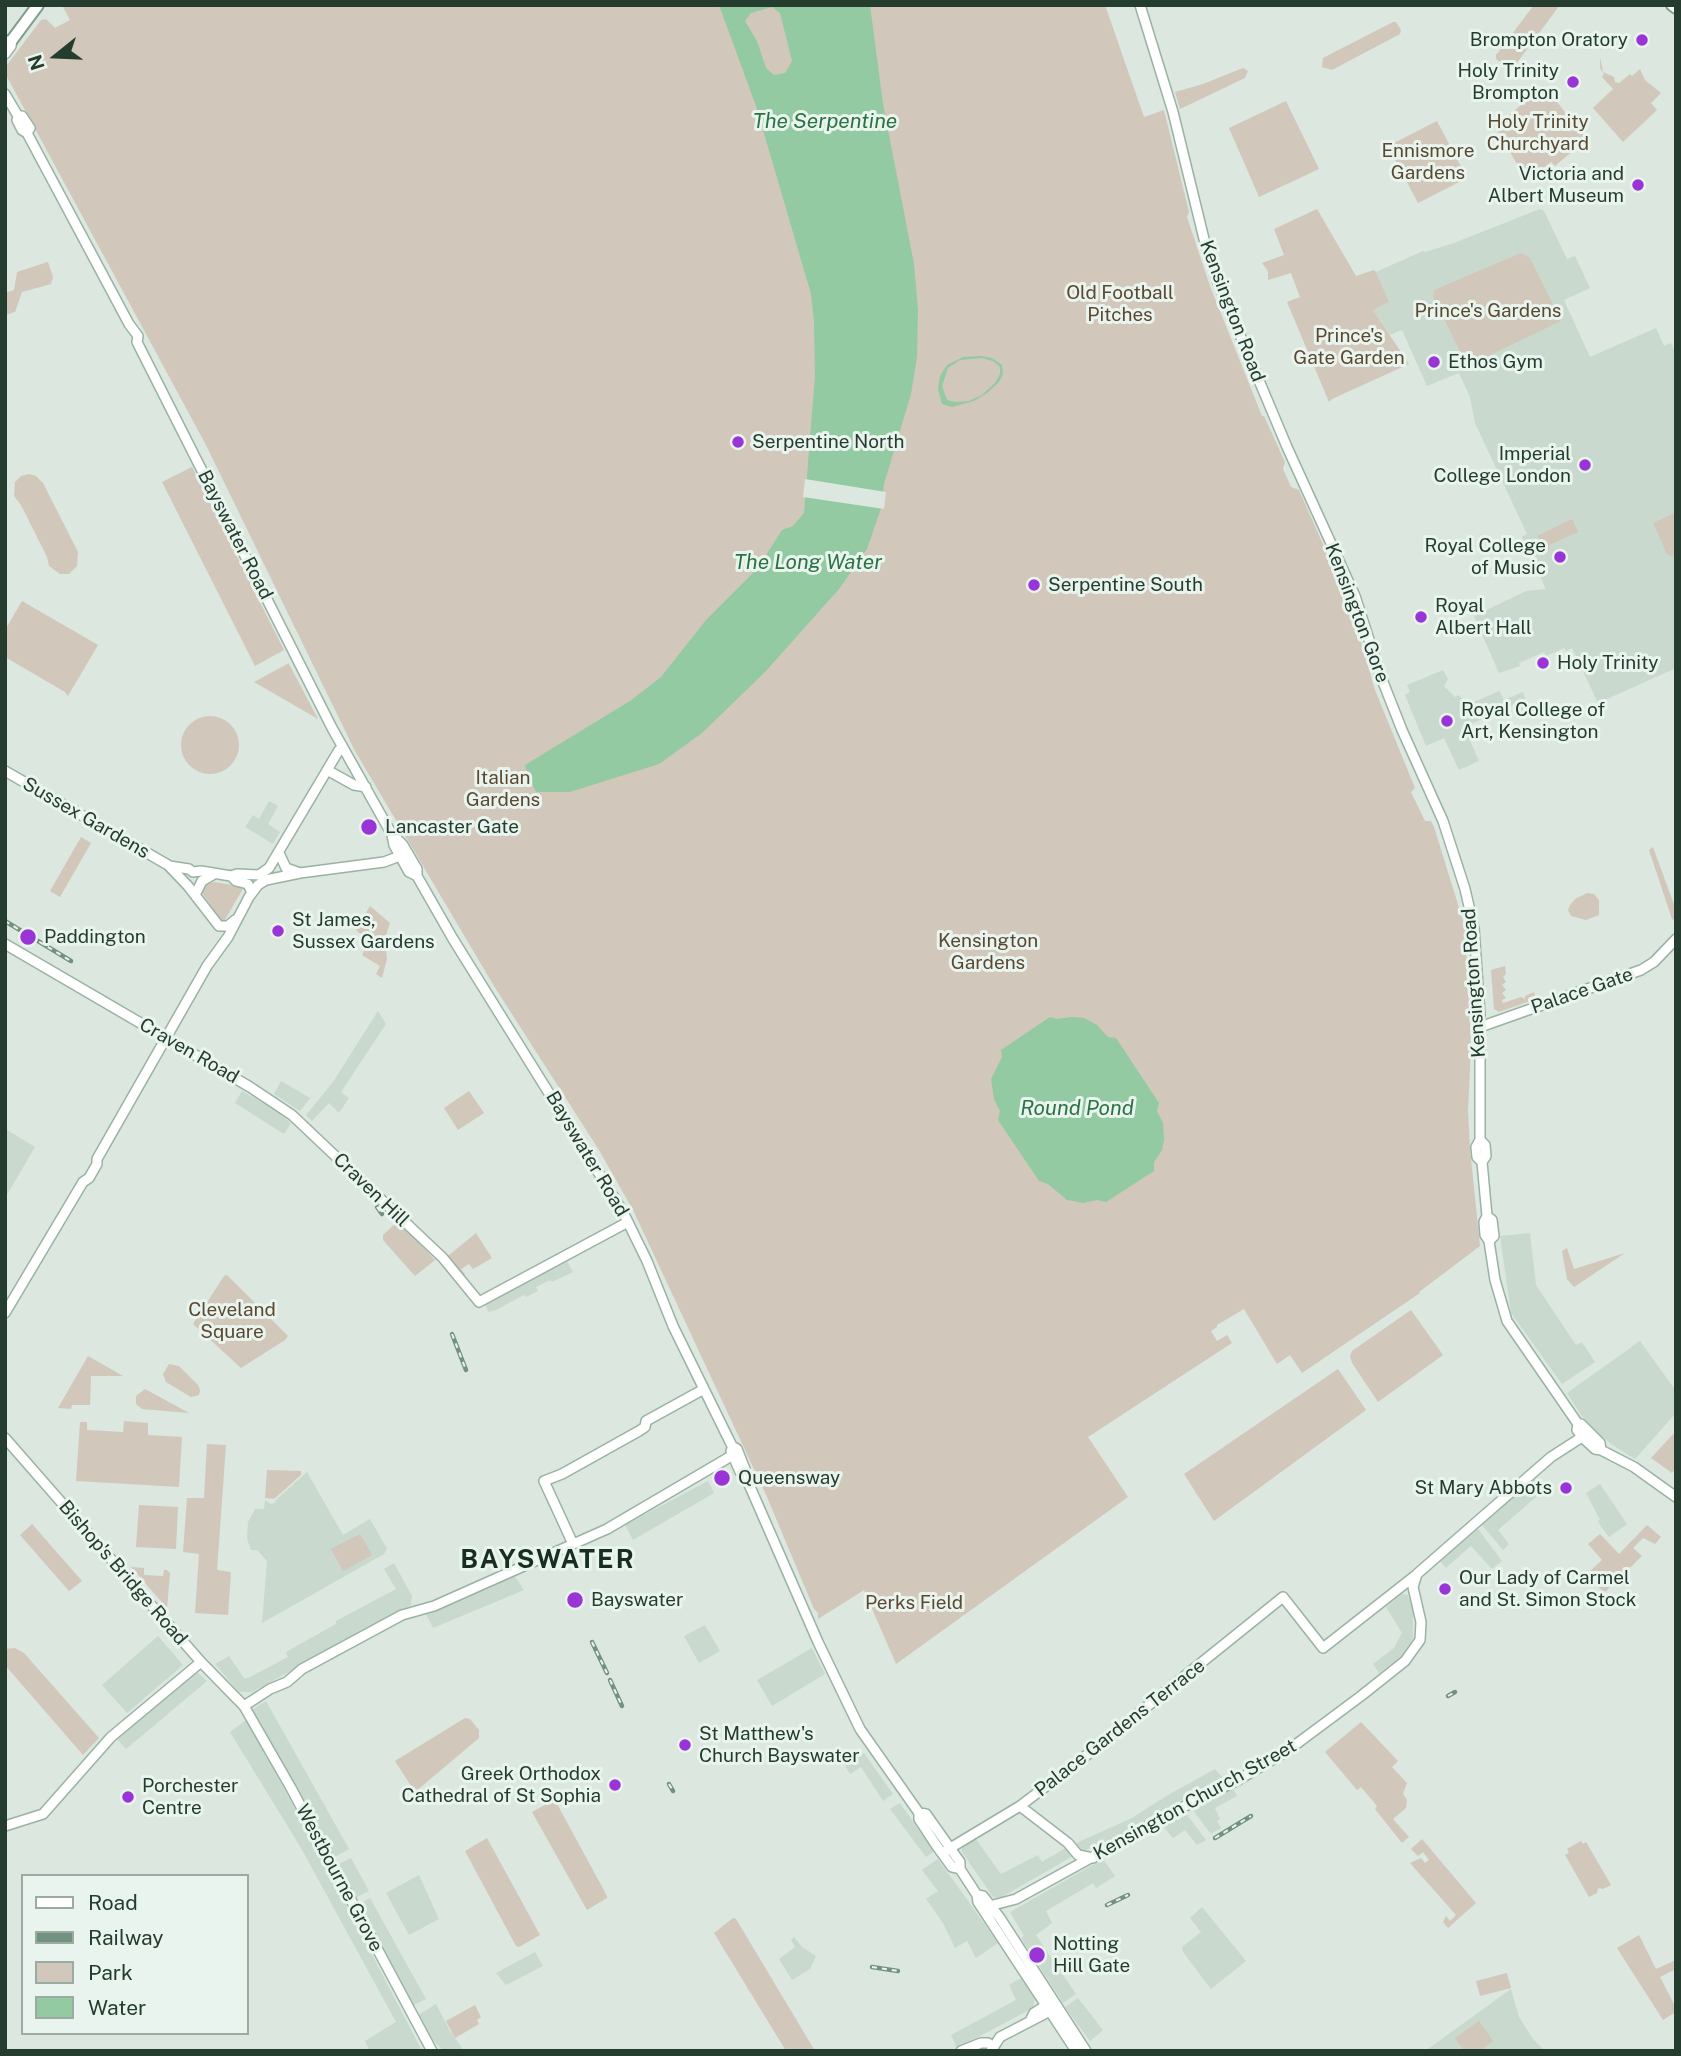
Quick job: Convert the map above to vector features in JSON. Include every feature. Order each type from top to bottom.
[{"type":"highway","points":[[8,41],[38,5]]},
{"type":"main road","name":"Kensington Road","points":[[1140,5],[1176,122],[1209,257],[1234,324],[1299,473]]},
{"type":"main road","points":[[5,54],[11,46],[8,41]]},
{"type":"main road","name":"Bayswater Road","points":[[5,94],[18,116],[23,116],[30,128],[25,132],[94,257],[128,324],[128,331],[137,342],[332,727],[391,834],[400,856],[410,873],[417,876]]},
{"type":"main road","name":"Kensington Gore","points":[[1299,473],[1355,596],[1381,677],[1412,754]]},
{"type":"main road","name":"Bayswater Road","points":[[332,727],[333,738],[339,750],[348,756]]},
{"type":"main road","name":"Sussex Gardens","points":[[167,866],[232,876],[261,875],[279,853],[339,750]]},
{"type":"main road","name":"Kensington Road","points":[[1412,754],[1443,821],[1468,898],[1474,928],[1480,1027],[1480,1140],[1476,1147],[1477,1157],[1482,1162],[1487,1216],[1484,1227],[1495,1279],[1507,1321],[1587,1436]]},
{"type":"main road","points":[[327,769],[354,785],[366,787]]},
{"type":"main road","name":"Sussex Gardens","points":[[5,771],[167,866],[195,895],[216,923],[224,927]]},
{"type":"main road","name":"Bayswater Road","points":[[391,834],[402,845],[417,869],[417,876],[453,939],[579,1137],[628,1222],[673,1326],[745,1469],[744,1474],[854,1716],[871,1746],[919,1813],[919,1819],[945,1850]]},
{"type":"main road","points":[[279,853],[284,865],[300,873]]},
{"type":"main road","points":[[208,962],[223,943],[252,893],[266,880],[384,862],[400,856]]},
{"type":"main road","points":[[195,895],[202,881],[214,874]]},
{"type":"main road","points":[[232,876],[236,881],[248,884],[252,893]]},
{"type":"main road","points":[[5,1313],[84,1181],[89,1178],[97,1164],[96,1160],[208,962],[224,927],[236,919]]},
{"type":"main road","name":"Palace Gate","points":[[1480,1027],[1641,970],[1654,962],[1676,939]]},
{"type":"main road","name":"Craven Road","points":[[5,944],[250,1087],[300,1121]]},
{"type":"main road","name":"Craven Hill","points":[[300,1121],[443,1258],[479,1301],[628,1222]]},
{"type":"main road","points":[[573,1545],[544,1481],[562,1474],[639,1431],[645,1427],[646,1420],[704,1390]]},
{"type":"main road","points":[[1417,1574],[1551,1457],[1587,1436],[1595,1449],[1634,1467],[1676,1497]]},
{"type":"main road","name":"Bishop's Bridge Road","points":[[5,1438],[201,1662],[244,1706]]},
{"type":"main road","points":[[244,1706],[270,1689],[278,1688],[302,1669],[402,1615],[434,1606],[607,1529],[734,1450]]},
{"type":"main road","name":"Palace Gardens Terrace","points":[[945,1850],[1020,1806],[1079,1762],[1283,1597],[1323,1647],[1417,1574]]},
{"type":"main road","name":"Kensington Church Street","points":[[986,1908],[1016,1899],[1287,1751],[1405,1661],[1415,1651],[1422,1633],[1413,1587],[1417,1574]]},
{"type":"main road","points":[[5,1826],[43,1814],[111,1737],[201,1662]]},
{"type":"main road","name":"Westbourne Grove","points":[[244,1706],[432,2051]]},
{"type":"main road","points":[[1020,1806],[1068,1843],[1078,1855],[1093,1858]]},
{"type":"main road","points":[[945,1850],[952,1867],[960,1869],[977,1895],[978,1902],[1000,1919],[1076,2051]]},
{"type":"main road","name":"Kensington Church Street","points":[[1070,1869],[1078,1855]]},
{"type":"main road","points":[[1000,1919],[1016,1899]]},
{"type":"main road","points":[[986,1908],[1086,2051]]},
{"type":"main road","points":[[961,2051],[981,2043],[988,2043],[992,2048],[1000,2037],[1031,2019],[1034,2013],[1052,2006]]},
{"type":"shaded area","name":"Imperial College London","points":[[1540,209],[1544,211],[1567,259],[1575,256],[1590,288],[1564,300],[1590,357],[1656,328],[1664,346],[1671,343],[1676,354],[1676,668],[1598,703],[1572,648],[1566,651],[1564,648],[1546,656],[1544,652],[1519,663],[1520,666],[1499,673],[1474,616],[1526,591],[1546,589],[1522,537],[1527,534],[1475,423],[1470,397],[1459,373],[1427,386],[1402,330],[1390,335],[1373,310],[1389,302],[1376,272],[1423,251],[1454,243]]},
{"type":"shaded area","name":"Royal College of Art, Kensington","points":[[1443,670],[1448,679],[1444,686],[1466,703],[1499,691],[1504,700],[1523,692],[1528,709],[1522,712],[1517,703],[1464,727],[1479,761],[1459,770],[1444,738],[1426,746],[1405,695],[1410,692],[1407,685]]},
{"type":"shaded area","points":[[269,801],[278,806],[268,824],[280,832],[273,844],[245,827],[253,815],[259,819]]},
{"type":"shaded area","points":[[378,1011],[386,1024],[341,1092],[349,1098],[339,1113],[329,1103],[312,1121],[306,1115],[333,1082]]},
{"type":"shaded area","points":[[281,1081],[310,1098],[300,1111],[274,1094]]},
{"type":"shaded area","points":[[242,1091],[274,1109],[291,1123],[284,1134],[235,1103]]},
{"type":"shaded area","points":[[7,1130],[35,1147],[5,1198],[5,1133]]},
{"type":"shaded area","points":[[1530,1233],[1536,1285],[1576,1345],[1582,1342],[1595,1362],[1562,1384],[1511,1313],[1500,1236]]},
{"type":"shaded area","points":[[566,1260],[573,1272],[536,1287],[538,1291],[526,1297],[524,1295],[488,1312],[485,1303]]},
{"type":"shaded area","points":[[1640,1341],[1676,1391],[1676,1413],[1635,1459],[1597,1432],[1581,1415],[1567,1393]]},
{"type":"shaded area","points":[[307,1472],[343,1535],[370,1519],[387,1549],[384,1554],[262,1623],[267,1561],[257,1550],[251,1550],[247,1539],[248,1522],[255,1509],[264,1509],[265,1500],[271,1504],[275,1503]]},
{"type":"shaded area","points":[[1534,1478],[1544,1490],[1498,1530],[1509,1544],[1503,1550],[1482,1525]]},
{"type":"shaded area","points":[[708,1481],[714,1493],[633,1540],[625,1525]]},
{"type":"shaded area","points":[[1600,1484],[1627,1524],[1609,1537],[1600,1525],[1586,1493]]},
{"type":"shaded area","points":[[1478,1529],[1502,1561],[1492,1569],[1471,1546],[1446,1568],[1440,1561]]},
{"type":"shaded area","points":[[394,1563],[412,1596],[411,1605],[252,1692],[239,1692],[215,1664],[229,1656],[244,1678],[248,1678],[288,1657],[286,1652],[396,1589],[384,1569]]},
{"type":"shaded area","points":[[514,1575],[524,1590],[433,1628],[426,1614],[428,1612]]},
{"type":"shaded area","points":[[1402,1594],[1408,1595],[1413,1610],[1413,1638],[1404,1654],[1379,1673],[1373,1664],[1394,1648],[1402,1633],[1386,1607]]},
{"type":"shaded area","points":[[705,1625],[720,1651],[699,1663],[684,1636]]},
{"type":"shaded area","points":[[158,1636],[183,1665],[127,1713],[102,1685]]},
{"type":"shaded area","points":[[812,1648],[825,1674],[772,1706],[757,1680]]},
{"type":"shaded area","points":[[198,1673],[207,1681],[126,1749],[117,1739],[191,1675]]},
{"type":"shaded area","points":[[266,1701],[349,1849],[333,1858],[252,1710]]},
{"type":"shaded area","points":[[246,1720],[313,1841],[422,2051],[370,2051],[365,2041],[396,2022],[301,1848],[230,1732]]},
{"type":"shaded area","points":[[864,1753],[893,1794],[883,1801],[861,1767],[850,1774],[845,1766]]},
{"type":"shaded area","points":[[1215,1769],[1223,1778],[1222,1781],[1176,1803],[1125,1836],[1080,1852],[1074,1844],[1132,1818]]},
{"type":"shaded area","points":[[1233,1789],[1237,1796],[1215,1808],[1221,1828],[1211,1834],[1192,1809]]},
{"type":"shaded area","points":[[900,1803],[934,1851],[926,1857],[890,1809]]},
{"type":"shaded area","points":[[1185,1812],[1206,1840],[1197,1845],[1185,1830],[1173,1838],[1163,1826]]},
{"type":"shaded area","points":[[975,1838],[1001,1874],[1038,1855],[1042,1862],[1067,1847],[1075,1855],[1000,1898],[993,1897],[962,1852],[962,1847]]},
{"type":"shaded area","points":[[351,1858],[369,1891],[355,1898],[337,1865]]},
{"type":"shaded area","points":[[938,1859],[998,1943],[976,1958],[967,1941],[955,1948],[943,1923],[926,1899],[938,1891],[922,1870]]},
{"type":"shaded area","points":[[1103,1859],[1115,1876],[1096,1888],[1093,1883],[1046,1911],[1052,1923],[1036,1935],[1076,1994],[1063,2003],[1021,1938],[1024,1936],[1010,1912]]},
{"type":"shaded area","points":[[419,1875],[439,1919],[409,1935],[386,1893]]},
{"type":"shaded area","points":[[370,1898],[426,1999],[412,2006],[358,1905]]},
{"type":"shaded area","points":[[1202,1907],[1246,1961],[1211,1989],[1182,1947],[1201,1932],[1190,1918]]},
{"type":"shaded area","points":[[794,1937],[802,1947],[816,1956],[810,1969],[792,1980],[779,1959],[795,1947],[791,1940]]},
{"type":"shaded area","points":[[535,1952],[543,1966],[506,1985],[496,1973]]},
{"type":"shaded area","points":[[1021,1978],[1035,1999],[1033,2008],[957,2048],[951,2035],[1016,2000],[1009,1985]]},
{"type":"shaded area","points":[[1511,1989],[1519,2017],[1533,2039],[1545,2051],[1425,2051]]},
{"type":"shaded area","points":[[1078,1998],[1103,2030],[1090,2041],[1065,2007]]},
{"type":"shaded area","points":[[436,2004],[464,2051],[444,2051],[427,2034],[417,2016]]},
{"type":"green space","points":[[62,5],[1105,5],[1144,117],[1164,110],[1189,212],[1187,217],[1210,286],[1262,416],[1285,462],[1283,469],[1291,487],[1299,490],[1344,592],[1375,690],[1415,788],[1411,792],[1425,821],[1431,821],[1434,827],[1465,927],[1471,1045],[1468,1111],[1480,1246],[1420,1293],[1302,1373],[1290,1355],[1277,1364],[1244,1309],[1217,1325],[1211,1331],[1217,1341],[1227,1335],[1232,1343],[1088,1437],[1128,1497],[896,1664],[864,1590],[818,1619],[818,1613],[767,1497],[633,1210],[599,1150],[494,986],[355,751],[206,445],[6,75],[7,65],[41,20],[46,19],[55,28],[70,20]]},
{"type":"green space","points":[[1534,5],[1560,5],[1510,69],[1496,59],[1496,55]]},
{"type":"green space","points":[[1396,22],[1401,30],[1400,34],[1332,70],[1322,67],[1323,58]]},
{"type":"green space","points":[[1600,57],[1603,72],[1614,77],[1615,82],[1619,83],[1640,69],[1645,80],[1661,93],[1651,103],[1657,110],[1623,142],[1593,108],[1613,89],[1602,77],[1604,74],[1600,68]]},
{"type":"green space","points":[[1243,68],[1248,71],[1245,78],[1180,109],[1175,92]]},
{"type":"green space","name":"Holy Trinity Churchyard","points":[[1543,85],[1587,139],[1555,166],[1551,162],[1527,182],[1497,129]]},
{"type":"green space","points":[[1286,101],[1319,169],[1259,197],[1229,128]]},
{"type":"green space","name":"Ennismore Gardens","points":[[1437,121],[1467,178],[1418,203],[1388,146]]},
{"type":"green space","name":"Prince's Gate Garden","points":[[1317,209],[1356,276],[1374,270],[1376,272],[1389,302],[1373,310],[1409,364],[1329,402],[1287,302],[1300,297],[1291,273],[1268,280],[1268,271],[1262,263],[1284,255],[1274,229]]},
{"type":"green space","name":"Prince's Gardens","points":[[1521,253],[1530,258],[1561,321],[1467,366],[1433,296],[1434,290]]},
{"type":"green space","points":[[48,262],[53,277],[51,284],[22,292],[15,312],[5,315],[5,293],[14,290],[17,272]]},
{"type":"green space","points":[[192,467],[284,650],[255,666],[162,482]]},
{"type":"green space","points":[[21,476],[36,476],[43,483],[78,552],[77,566],[69,574],[60,574],[49,566],[21,505],[14,496],[15,482]]},
{"type":"green space","points":[[1676,512],[1674,557],[1667,554],[1653,523]]},
{"type":"green space","points":[[1572,519],[1578,532],[1549,545],[1550,549],[1544,552],[1537,536]]},
{"type":"green space","points":[[22,601],[98,645],[68,696],[5,657],[5,630]]},
{"type":"green space","points":[[289,664],[318,719],[254,682]]},
{"type":"green space","points":[[210,716],[221,718],[234,729],[239,745],[237,756],[226,769],[210,774],[199,772],[186,761],[181,745],[183,734],[194,721]]},
{"type":"green space","points":[[81,837],[91,843],[60,897],[50,891]]},
{"type":"green space","points":[[1653,847],[1676,910],[1674,920],[1649,850]]},
{"type":"green space","points":[[214,882],[244,887],[223,923],[202,893],[204,886]]},
{"type":"green space","points":[[1587,893],[1594,894],[1599,900],[1599,915],[1586,920],[1571,916],[1568,910],[1570,905]]},
{"type":"green space","points":[[370,906],[390,923],[385,938],[387,959],[382,978],[376,974],[380,966],[362,955],[369,942],[356,930]]},
{"type":"green space","points":[[1505,966],[1506,974],[1503,977],[1506,982],[1502,985],[1506,990],[1502,993],[1506,998],[1502,1000],[1503,1003],[1521,997],[1525,999],[1525,996],[1534,992],[1536,999],[1499,1012],[1494,1009],[1491,970]]},
{"type":"green space","points":[[469,1091],[484,1113],[458,1130],[444,1108]]},
{"type":"green space","points":[[397,1222],[435,1260],[415,1276],[383,1240],[383,1235]]},
{"type":"green space","points":[[476,1233],[492,1258],[473,1269],[469,1264],[461,1269],[465,1274],[463,1275],[448,1256]]},
{"type":"green space","points":[[1567,1248],[1574,1269],[1625,1253],[1574,1287],[1567,1279],[1562,1251]]},
{"type":"green space","name":"Cleveland Square","points":[[227,1275],[288,1336],[241,1368],[193,1324]]},
{"type":"green space","points":[[1411,1310],[1443,1355],[1378,1402],[1350,1356],[1352,1351]]},
{"type":"green space","points":[[88,1356],[123,1376],[91,1376],[90,1405],[72,1405],[71,1409],[58,1408]]},
{"type":"green space","points":[[169,1364],[179,1366],[198,1385],[199,1395],[191,1397],[166,1382],[163,1374]]},
{"type":"green space","points":[[1338,1369],[1366,1410],[1214,1521],[1184,1474]]},
{"type":"green space","points":[[145,1389],[189,1413],[142,1409],[136,1404],[136,1396]]},
{"type":"green space","points":[[124,1421],[148,1423],[148,1435],[182,1437],[179,1487],[76,1481],[80,1422],[87,1422],[87,1430],[123,1432]]},
{"type":"green space","points":[[1676,1431],[1676,1468],[1672,1473],[1651,1458]]},
{"type":"green space","points":[[207,1444],[226,1445],[217,1570],[231,1572],[228,1615],[195,1613],[199,1554],[183,1552],[187,1498],[204,1498]]},
{"type":"green space","points":[[267,1470],[301,1471],[301,1475],[274,1499],[265,1498]]},
{"type":"green space","points":[[139,1505],[178,1507],[176,1549],[136,1547]]},
{"type":"green space","points":[[32,1524],[82,1581],[69,1591],[20,1535]]},
{"type":"green space","points":[[1647,1525],[1661,1537],[1655,1544],[1643,1538],[1633,1548],[1642,1556],[1604,1593],[1587,1574],[1602,1560],[1588,1544],[1600,1534],[1619,1554]]},
{"type":"green space","points":[[360,1534],[372,1555],[343,1571],[331,1549]]},
{"type":"green space","points":[[131,1567],[144,1568],[144,1575],[163,1576],[164,1570],[170,1573],[167,1608]]},
{"type":"green space","points":[[15,1648],[24,1653],[99,1738],[83,1755],[5,1665],[5,1649]]},
{"type":"green space","points":[[465,1718],[470,1719],[479,1730],[479,1738],[415,1792],[395,1761]]},
{"type":"green space","points":[[1361,1722],[1398,1761],[1392,1767],[1407,1783],[1403,1794],[1407,1800],[1406,1808],[1393,1819],[1409,1837],[1402,1843],[1361,1787],[1357,1790],[1325,1752]]},
{"type":"green space","points":[[552,1801],[556,1802],[607,1896],[587,1910],[532,1812]]},
{"type":"green space","points":[[487,1838],[540,1935],[519,1947],[516,1946],[465,1851]]},
{"type":"green space","points":[[1422,1839],[1476,1903],[1448,1928],[1443,1922],[1446,1916],[1450,1921],[1456,1915],[1410,1863],[1421,1858],[1425,1863],[1429,1860],[1423,1852],[1418,1856],[1411,1849]]},
{"type":"green space","points":[[1581,1841],[1583,1844],[1586,1842],[1611,1885],[1598,1888],[1597,1893],[1589,1897],[1565,1855],[1569,1853],[1567,1849]]},
{"type":"green space","points":[[733,1918],[815,2051],[786,2051],[714,1933]]},
{"type":"green space","points":[[1639,1935],[1656,1969],[1676,1960],[1676,1969],[1660,1977],[1676,2008],[1676,2012],[1663,2020],[1617,1948]]},
{"type":"green space","points":[[1507,1973],[1511,1988],[1480,1996],[1476,1981]]},
{"type":"green space","points":[[475,2005],[481,2017],[477,2020],[479,2024],[455,2038],[446,2021]]},
{"type":"green space","points":[[1479,2021],[1493,2041],[1480,2051],[1464,2051],[1455,2038]]},
{"type":"water","name":"The Serpentine","points":[[719,5],[870,5],[883,104],[914,264],[918,310],[917,357],[911,394],[884,484],[881,508],[867,549],[839,589],[765,672],[702,733],[659,764],[570,792],[536,792],[531,781],[525,778],[525,765],[630,701],[661,677],[706,620],[758,568],[782,530],[793,526],[804,513],[815,376],[811,294],[756,106]],"holes":[[[772,7],[780,13],[792,61],[785,73],[774,75],[766,68],[757,41],[745,21],[751,13]]]},
{"type":"water","points":[[963,357],[992,358],[1002,365],[1003,374],[999,382],[987,393],[974,401],[952,407],[942,404],[938,389],[940,376],[947,365]],"holes":[[[982,358],[993,361],[1000,367],[1000,374],[982,395],[969,401],[947,400],[942,386],[948,368],[960,360]]]},
{"type":"water","name":"Round Pond","points":[[1050,1017],[1084,1018],[1097,1025],[1108,1037],[1116,1038],[1159,1103],[1157,1111],[1163,1123],[1164,1140],[1162,1150],[1154,1162],[1154,1171],[1106,1202],[1097,1200],[1083,1203],[1067,1200],[1048,1184],[1039,1181],[998,1120],[1000,1111],[994,1099],[991,1079],[1002,1057],[1001,1050]]},
{"type":"pier","points":[[805,479],[886,492],[884,509],[803,497]]},
{"type":"railway","points":[[5,921],[71,961]]},
{"type":"railway","points":[[377,1207],[382,1214]]},
{"type":"railway","points":[[452,1334],[466,1370]]},
{"type":"railway","points":[[592,1642],[607,1673]]},
{"type":"railway","points":[[610,1680],[622,1706]]},
{"type":"railway","points":[[1448,1696],[1455,1692]]},
{"type":"railway","points":[[669,1784],[673,1791]]},
{"type":"railway","points":[[1215,1838],[1251,1816]]},
{"type":"railway","points":[[1107,1905],[1128,1895]]},
{"type":"railway","points":[[872,1967],[898,1971]]},
{"type":"place","name":"Brompton Oratory","points":[[1642,40]]},
{"type":"place","name":"Holy Trinity Brompton","points":[[1573,82]]},
{"type":"place","name":"Victoria and Albert Museum","points":[[1638,185]]},
{"type":"place","name":"Ethos Gym","points":[[1434,362]]},
{"type":"place","name":"Serpentine North","points":[[738,442]]},
{"type":"place","name":"Imperial College London","points":[[1585,465]]},
{"type":"place","name":"Royal College of Music","points":[[1560,557]]},
{"type":"place","name":"Serpentine South","points":[[1034,585]]},
{"type":"place","name":"Royal Albert Hall","points":[[1421,617]]},
{"type":"place","name":"Holy Trinity","points":[[1543,663]]},
{"type":"place","name":"Royal College of Art, Kensington","points":[[1447,721]]},
{"type":"place","name":"Lancaster Gate","points":[[369,827]]},
{"type":"place","name":"St James, Sussex Gardens","points":[[278,931]]},
{"type":"place","name":"Paddington","points":[[28,937]]},
{"type":"place","name":"Queensway","points":[[722,1478]]},
{"type":"place","name":"St Mary Abbots","points":[[1566,1488]]},
{"type":"place","name":"Our Lady of Carmel and St. Simon Stock","points":[[1445,1589]]},
{"type":"place","name":"Bayswater","points":[[575,1600]]},
{"type":"place","name":"St Matthew's Church Bayswater","points":[[685,1745]]},
{"type":"place","name":"Greek Orthodox Cathedral of St Sophia","points":[[615,1785]]},
{"type":"place","name":"Porchester Centre","points":[[128,1797]]},
{"type":"place","name":"Notting Hill Gate","points":[[1037,1955]]},
{"type":"district","name":"BAYSWATER","points":[[548,1560]]},
{"type":"park label","name":"Old Football Pitches","points":[[1120,304]]},
{"type":"park label","name":"Italian Gardens","points":[[503,789]]},
{"type":"park label","name":"Kensington Gardens","points":[[988,952]]},
{"type":"park label","name":"Perks Field","points":[[914,1603]]},
{"type":"water label","name":"The Long Water","points":[[808,563]]}]
